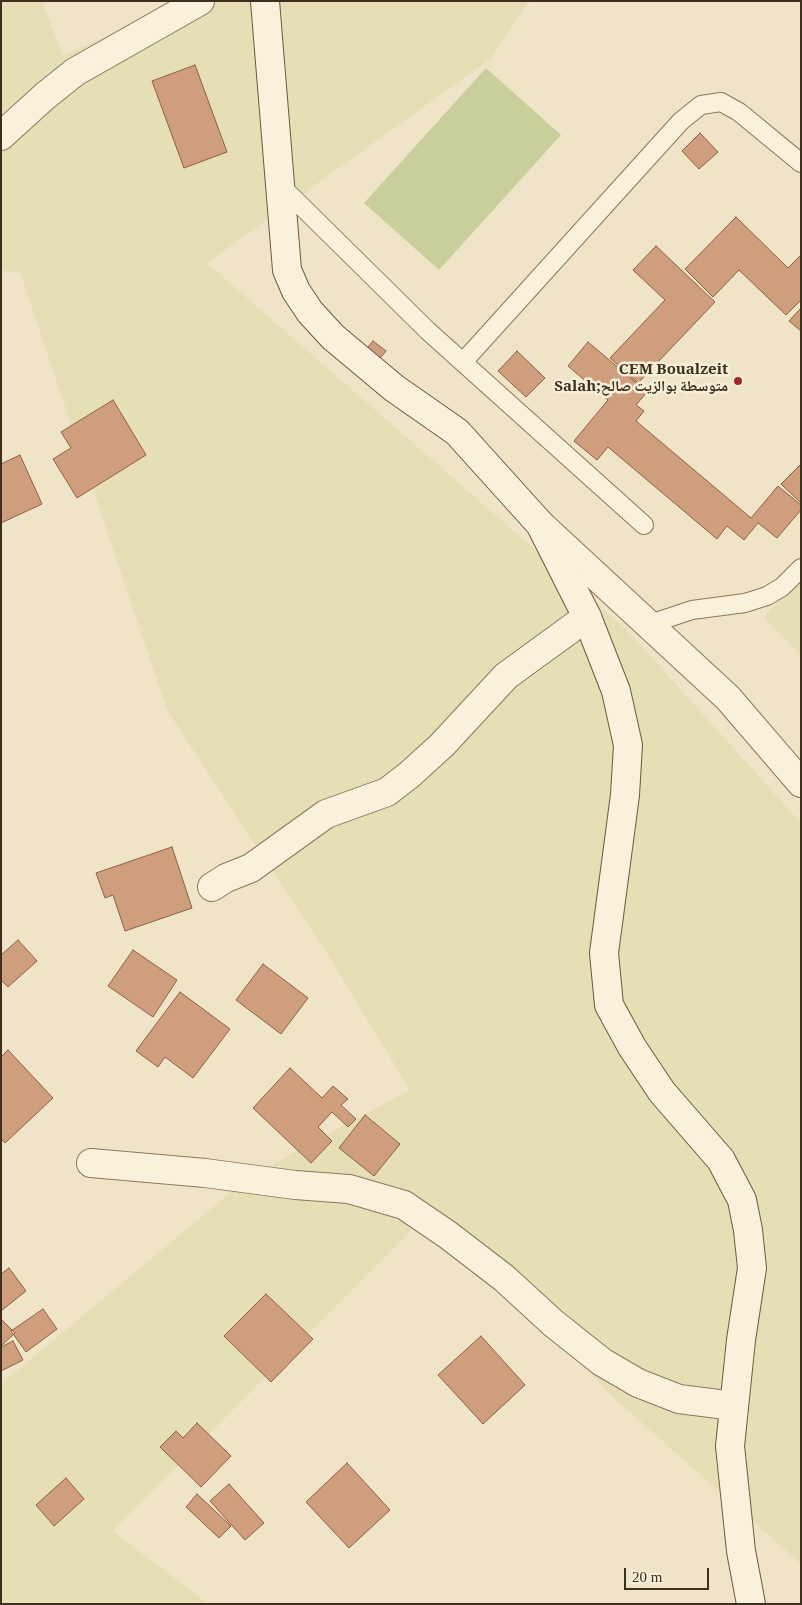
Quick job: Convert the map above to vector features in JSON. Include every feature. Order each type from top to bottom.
[{"type":"street","points":[[1,136],[76,72],[200,1]]},
{"type":"street","points":[[265,1],[287,270],[296,291],[310,312],[333,337],[394,388],[458,432],[540,524],[728,698],[801,782]]},
{"type":"street","points":[[540,524],[587,617],[616,691],[628,745],[625,795],[604,953],[609,1005],[632,1047],[662,1092],[721,1160],[742,1200],[748,1230],[752,1268],[741,1340],[730,1446],[741,1551],[751,1604]]},
{"type":"street","points":[[212,887],[226,878],[251,868],[326,814],[387,792],[409,775],[442,744],[506,676],[587,617]]},
{"type":"street","points":[[91,1163],[349,1189],[404,1205],[448,1235],[504,1278],[552,1322],[602,1362],[638,1384],[679,1398],[734,1406]]},
{"type":"lane","points":[[463,362],[681,121],[701,105],[721,102],[739,112],[801,163]]},
{"type":"lane","points":[[280,185],[428,332],[644,525]]},
{"type":"lane","points":[[650,624],[692,610],[745,603],[767,596],[782,587],[801,568]]},
{"type":"shaded area","points":[[1,1],[42,1],[63,56],[183,1],[530,1],[490,59],[207,263],[627,630],[801,823],[801,1564],[615,1399],[430,1211],[113,1531],[208,1604],[1,1604],[1,1384],[249,1177],[410,1090],[335,966],[167,710],[20,272],[1,271]]},
{"type":"shaded area","points":[[801,575],[801,656],[764,617]]},
{"type":"green space","points":[[486,68],[561,135],[439,270],[364,203]]},
{"type":"building","points":[[195,65],[227,152],[184,168],[152,81]]},
{"type":"building","points":[[700,133],[718,152],[699,169],[682,151]]},
{"type":"building","points":[[736,217],[788,268],[801,255],[801,300],[786,315],[739,270],[713,297],[685,269]]},
{"type":"building","points":[[656,246],[715,302],[638,383],[610,358],[665,300],[633,270]]},
{"type":"building","points":[[801,308],[801,331],[789,321]]},
{"type":"building","points":[[373,341],[386,351],[375,364],[362,354]]},
{"type":"building","points":[[588,342],[647,392],[636,405],[644,411],[636,421],[751,518],[778,486],[801,505],[801,510],[777,538],[758,523],[744,540],[727,526],[717,539],[608,447],[597,460],[574,441],[608,400],[568,366]]},
{"type":"building","points":[[517,351],[545,378],[526,397],[498,371]]},
{"type":"building","points":[[113,400],[146,455],[77,498],[53,459],[71,448],[61,432]]},
{"type":"building","points":[[20,455],[42,504],[1,523],[1,464]]},
{"type":"building","points":[[801,464],[801,503],[781,484]]},
{"type":"building","points":[[172,847],[192,908],[125,931],[113,895],[105,898],[96,873]]},
{"type":"building","points":[[18,940],[37,961],[8,987],[1,980],[1,955]]},
{"type":"building","points":[[133,950],[177,980],[153,1017],[108,986]]},
{"type":"building","points":[[263,964],[308,998],[281,1034],[236,1000]]},
{"type":"building","points":[[180,992],[230,1029],[193,1078],[165,1057],[158,1067],[136,1051]]},
{"type":"building","points":[[8,1050],[53,1098],[5,1143],[1,1139],[1,1057]]},
{"type":"building","points":[[290,1068],[322,1098],[333,1086],[348,1099],[341,1105],[356,1119],[348,1127],[332,1112],[318,1127],[332,1141],[311,1163],[253,1108]]},
{"type":"building","points":[[365,1115],[400,1144],[374,1176],[339,1148]]},
{"type":"building","points":[[9,1268],[26,1291],[1,1311],[1,1274]]},
{"type":"building","points":[[266,1294],[313,1339],[271,1382],[224,1336]]},
{"type":"building","points":[[43,1309],[57,1329],[26,1352],[11,1331]]},
{"type":"building","points":[[1,1319],[15,1333],[1,1346]]},
{"type":"building","points":[[481,1336],[525,1385],[483,1424],[438,1375]]},
{"type":"building","points":[[13,1341],[23,1360],[1,1371],[1,1347]]},
{"type":"building","points":[[197,1423],[231,1456],[201,1487],[160,1447],[176,1431],[183,1438]]},
{"type":"building","points":[[347,1463],[390,1510],[349,1548],[306,1502]]},
{"type":"building","points":[[66,1478],[84,1499],[54,1526],[36,1505]]},
{"type":"building","points":[[229,1484],[264,1523],[245,1540],[210,1501]]},
{"type":"building","points":[[197,1494],[231,1526],[219,1538],[186,1507]]},
{"type":"place","name":"CEM Boualzeit Salah;متوسطة بوالزيت صالح","points":[[738,381]]}]
